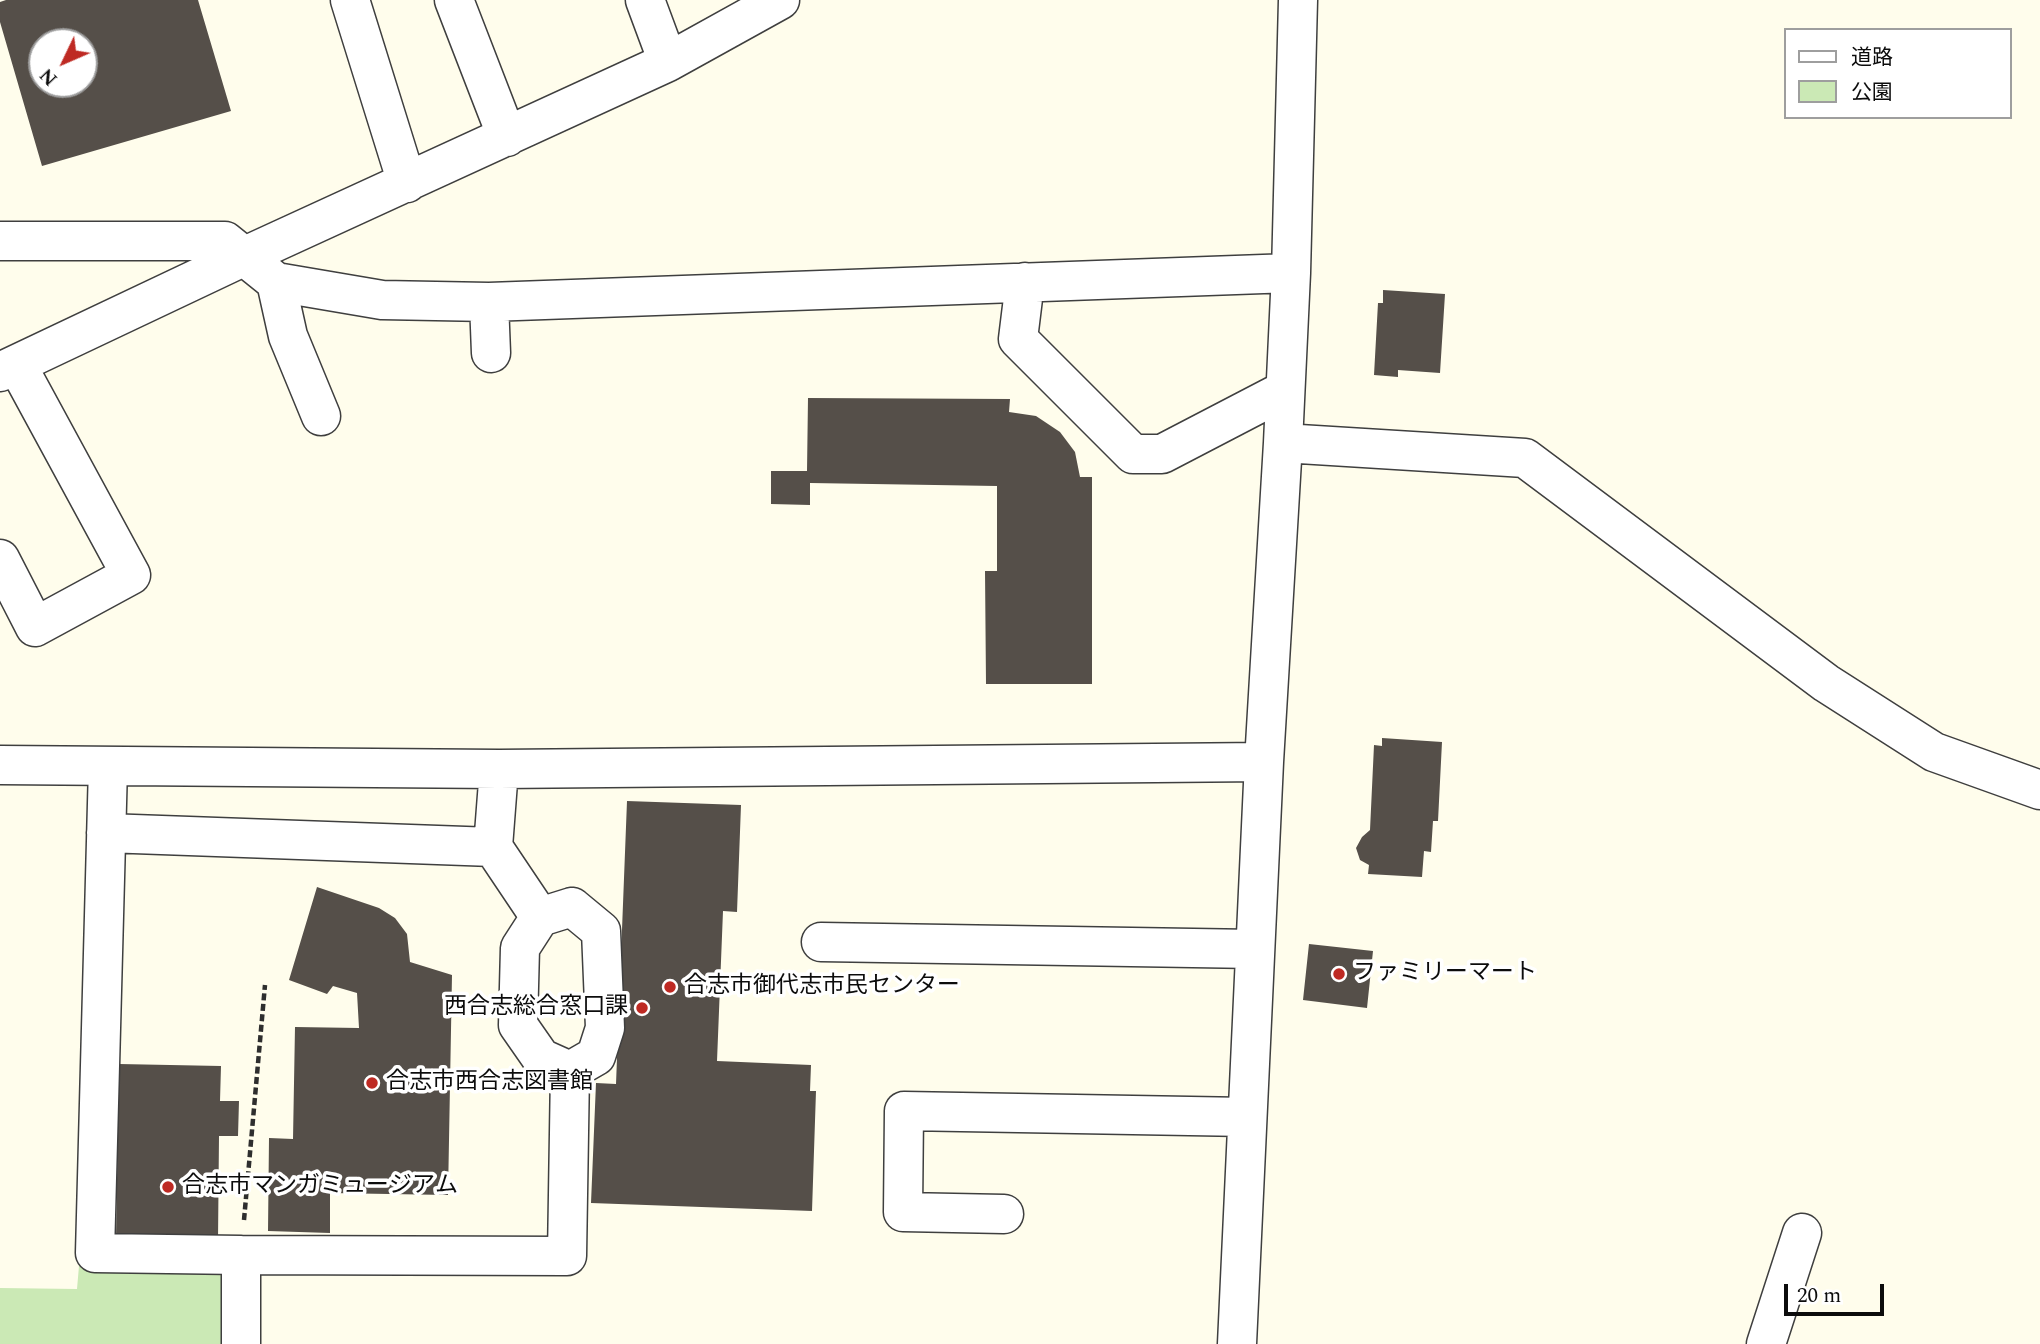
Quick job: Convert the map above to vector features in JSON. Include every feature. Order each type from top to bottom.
[{"type":"street","points":[[351,0],[407,183]]},
{"type":"street","points":[[454,0],[507,137]]},
{"type":"street","points":[[645,0],[668,62]]},
{"type":"street","points":[[0,559],[35,627],[131,575],[8,368],[668,62],[780,0]]},
{"type":"street","points":[[1237,1344],[1264,762],[1291,273],[1298,0]]},
{"type":"street","points":[[0,241],[225,241],[276,282],[382,300],[489,302],[1291,273]]},
{"type":"street","points":[[276,282],[288,336],[321,416]]},
{"type":"street","points":[[1025,282],[1018,339],[1133,454],[1162,454],[1285,390]]},
{"type":"street","points":[[489,302],[491,354]]},
{"type":"street","points":[[1283,443],[1525,458],[1836,690],[1934,752],[2040,790]]},
{"type":"street","points":[[0,765],[499,769],[1264,762]]},
{"type":"street","points":[[108,766],[95,1253],[567,1256],[570,1071]]},
{"type":"street","points":[[499,769],[493,848],[540,917]]},
{"type":"street","points":[[106,833],[493,848]]},
{"type":"street","points":[[572,907],[601,931],[605,1028],[596,1056],[570,1071],[541,1058],[518,1025],[520,948],[540,917],[572,907]]},
{"type":"street","points":[[821,942],[1255,949]]},
{"type":"street","points":[[1003,1214],[903,1212],[904,1111],[1247,1117]]},
{"type":"street","points":[[1766,1344],[1802,1233]]},
{"type":"street","points":[[241,1255],[241,1344]]},
{"type":"path","points":[[241,1255],[265,985]]},
{"type":"green space","points":[[216,1264],[231,1282],[231,1344],[0,1344],[0,1288],[77,1289],[79,1266]]},
{"type":"building","points":[[6,0],[198,0],[231,111],[42,166],[0,22],[0,2]]},
{"type":"building","points":[[1383,290],[1445,294],[1440,373],[1398,370],[1398,377],[1374,375],[1378,303],[1383,303]]},
{"type":"building","points":[[808,398],[1010,399],[1009,412],[1036,416],[1060,432],[1075,452],[1080,477],[1092,477],[1092,684],[986,684],[985,571],[997,571],[997,486],[810,483],[810,505],[771,504],[771,471],[807,471]]},
{"type":"building","points":[[1382,738],[1442,742],[1438,821],[1433,821],[1431,852],[1424,851],[1422,877],[1368,874],[1369,865],[1360,860],[1356,848],[1370,830],[1374,745],[1382,746]]},
{"type":"building","name":"合志市御代志市民センター","points":[[627,801],[741,805],[737,912],[723,911],[717,1061],[811,1065],[810,1091],[816,1091],[812,1211],[591,1203],[596,1083],[616,1084]]},
{"type":"building","name":"合志市西合志図書館","points":[[317,887],[379,908],[395,918],[407,934],[410,962],[452,975],[448,1195],[330,1193],[330,1233],[268,1231],[269,1138],[293,1139],[295,1027],[359,1028],[357,993],[333,986],[327,994],[289,980]]},
{"type":"building","points":[[1309,944],[1373,951],[1367,1008],[1303,1000]]},
{"type":"building","name":"合志市マンガミュージアム","points":[[119,1064],[221,1066],[220,1101],[239,1101],[238,1136],[219,1136],[218,1240],[116,1237]]},
{"type":"place","name":"ファミリーマート","points":[[1339,974]]},
{"type":"place","name":"合志市御代志市民センター","points":[[670,987]]},
{"type":"place","name":"西合志総合窓口課","points":[[642,1008]]},
{"type":"place","name":"合志市西合志図書館","points":[[372,1083]]},
{"type":"place","name":"合志市マンガミュージアム","points":[[168,1187]]}]
